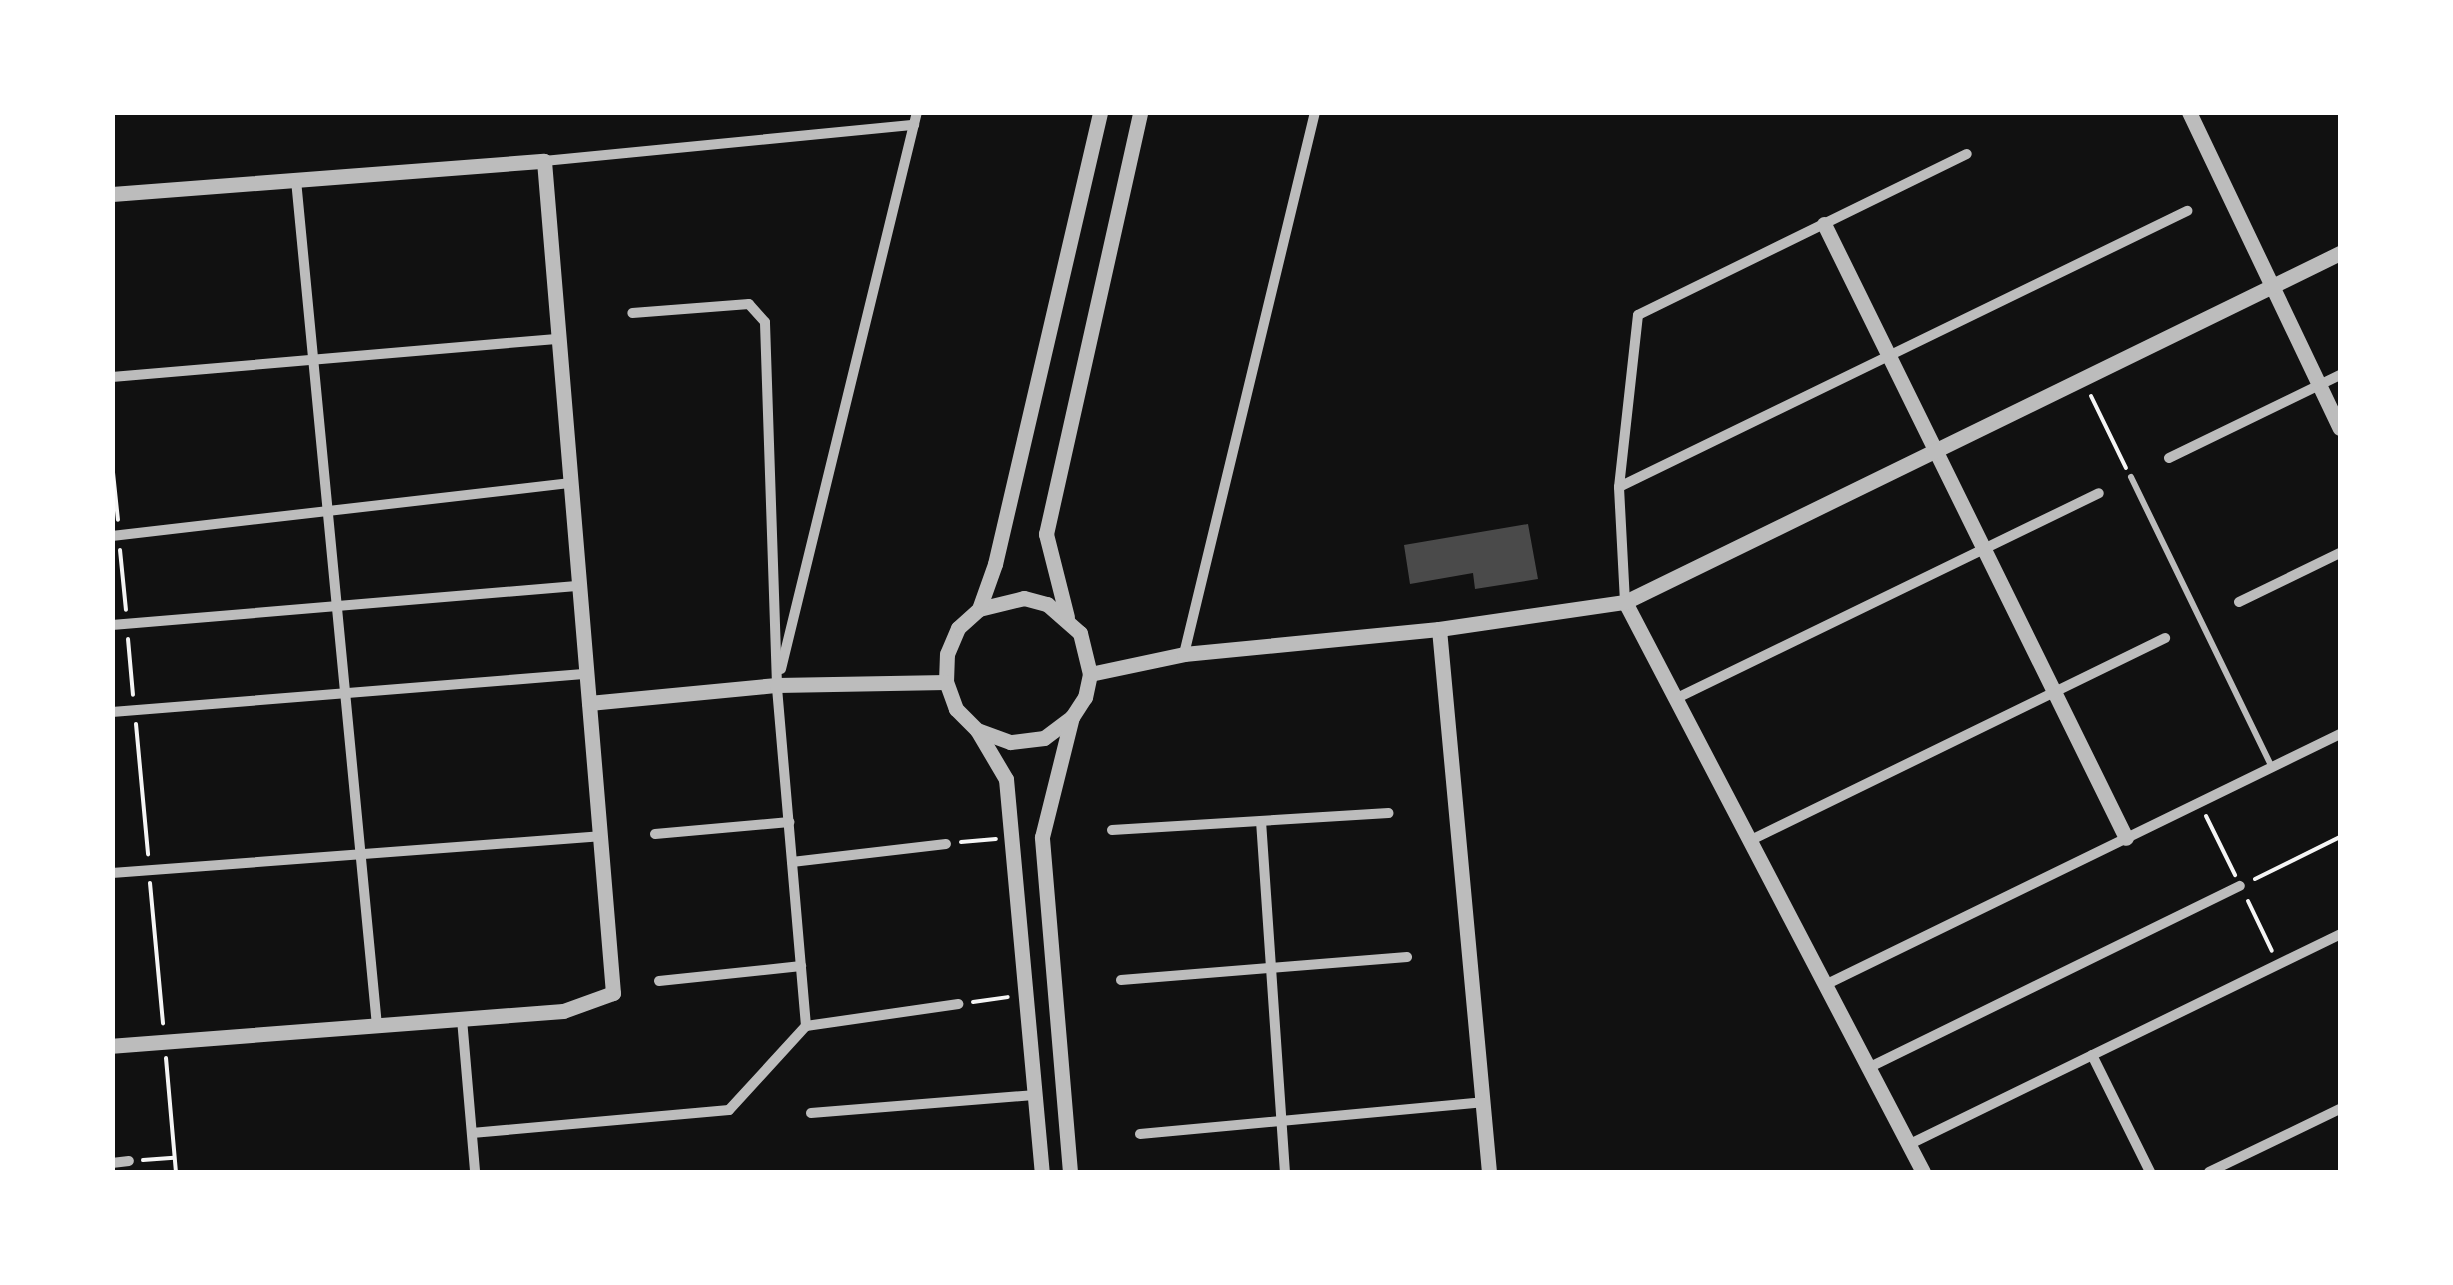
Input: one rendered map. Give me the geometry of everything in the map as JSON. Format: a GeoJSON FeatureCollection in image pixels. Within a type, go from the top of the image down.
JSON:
{"type":"FeatureCollection","features":[{"type":"Feature","properties":{"kind":"street"},"geometry":{"type":"LineString","coordinates":[[1042,1172],[1006,778],[977,730],[956,710],[946,682],[947,654],[958,628],[979,609],[995,564],[1100,112]]}},
{"type":"Feature","properties":{"kind":"street"},"geometry":{"type":"LineString","coordinates":[[1070,1172],[1042,836],[1072,718],[1090,674],[1080,633],[1067,617],[1046,534],[1140,112]]}},
{"type":"Feature","properties":{"kind":"street"},"geometry":{"type":"LineString","coordinates":[[1184,654],[1314,112]]}},
{"type":"Feature","properties":{"kind":"street"},"geometry":{"type":"LineString","coordinates":[[2188,112],[2340,428]]}},
{"type":"Feature","properties":{"kind":"street"},"geometry":{"type":"LineString","coordinates":[[112,194],[544,160],[916,119],[777,685]]}},
{"type":"Feature","properties":{"kind":"street"},"geometry":{"type":"LineString","coordinates":[[1923,1172],[1624,602],[1619,488],[1638,315],[1967,154]]}},
{"type":"Feature","properties":{"kind":"street"},"geometry":{"type":"LineString","coordinates":[[112,1046],[563,1011],[613,993],[544,160]]}},
{"type":"Feature","properties":{"kind":"street"},"geometry":{"type":"LineString","coordinates":[[296,180],[377,1026]]}},
{"type":"Feature","properties":{"kind":"street"},"geometry":{"type":"LineString","coordinates":[[1619,488],[2187,211]]}},
{"type":"Feature","properties":{"kind":"street"},"geometry":{"type":"LineString","coordinates":[[1824,224],[2126,838]]}},
{"type":"Feature","properties":{"kind":"street"},"geometry":{"type":"LineString","coordinates":[[1090,674],[1184,654],[1440,629],[1624,602],[2340,253]]}},
{"type":"Feature","properties":{"kind":"street"},"geometry":{"type":"LineString","coordinates":[[632,312],[750,304],[760,310],[777,685],[806,1026]]}},
{"type":"Feature","properties":{"kind":"street"},"geometry":{"type":"LineString","coordinates":[[112,377],[558,339]]}},
{"type":"Feature","properties":{"kind":"street"},"geometry":{"type":"LineString","coordinates":[[2169,458],[2340,375]]}},
{"type":"Feature","properties":{"kind":"street"},"geometry":{"type":"LineString","coordinates":[[116,535],[328,515],[570,483]]}},
{"type":"Feature","properties":{"kind":"street"},"geometry":{"type":"LineString","coordinates":[[1675,699],[2098,493]]}},
{"type":"Feature","properties":{"kind":"street"},"geometry":{"type":"LineString","coordinates":[[2239,602],[2340,553]]}},
{"type":"Feature","properties":{"kind":"street"},"geometry":{"type":"LineString","coordinates":[[112,625],[579,586]]}},
{"type":"Feature","properties":{"kind":"street"},"geometry":{"type":"LineString","coordinates":[[979,609],[1024,598],[1067,617]]}},
{"type":"Feature","properties":{"kind":"street"},"geometry":{"type":"LineString","coordinates":[[1440,629],[1489,1172]]}},
{"type":"Feature","properties":{"kind":"street"},"geometry":{"type":"LineString","coordinates":[[1750,841],[2165,638]]}},
{"type":"Feature","properties":{"kind":"street"},"geometry":{"type":"LineString","coordinates":[[112,712],[586,674]]}},
{"type":"Feature","properties":{"kind":"street"},"geometry":{"type":"LineString","coordinates":[[589,703],[777,685],[946,682]]}},
{"type":"Feature","properties":{"kind":"street"},"geometry":{"type":"LineString","coordinates":[[977,730],[1010,742],[1044,738],[1072,718]]}},
{"type":"Feature","properties":{"kind":"street"},"geometry":{"type":"LineString","coordinates":[[1825,985],[2340,734]]}},
{"type":"Feature","properties":{"kind":"street"},"geometry":{"type":"LineString","coordinates":[[1112,830],[1388,812]]}},
{"type":"Feature","properties":{"kind":"street"},"geometry":{"type":"LineString","coordinates":[[1262,821],[1285,1172]]}},
{"type":"Feature","properties":{"kind":"street"},"geometry":{"type":"LineString","coordinates":[[655,834],[788,822]]}},
{"type":"Feature","properties":{"kind":"street"},"geometry":{"type":"LineString","coordinates":[[112,873],[361,858],[600,836]]}},
{"type":"Feature","properties":{"kind":"street"},"geometry":{"type":"LineString","coordinates":[[792,862],[946,844]]}},
{"type":"Feature","properties":{"kind":"street"},"geometry":{"type":"LineString","coordinates":[[1868,1068],[2240,886]]}},
{"type":"Feature","properties":{"kind":"street"},"geometry":{"type":"LineString","coordinates":[[1908,1145],[2340,934]]}},
{"type":"Feature","properties":{"kind":"street"},"geometry":{"type":"LineString","coordinates":[[1121,980],[1407,958]]}},
{"type":"Feature","properties":{"kind":"street"},"geometry":{"type":"LineString","coordinates":[[659,981],[801,966]]}},
{"type":"Feature","properties":{"kind":"street"},"geometry":{"type":"LineString","coordinates":[[472,1133],[729,1110],[806,1026],[958,1004]]}},
{"type":"Feature","properties":{"kind":"street"},"geometry":{"type":"LineString","coordinates":[[462,1019],[475,1172]]}},
{"type":"Feature","properties":{"kind":"street"},"geometry":{"type":"LineString","coordinates":[[2092,1055],[2150,1172]]}},
{"type":"Feature","properties":{"kind":"street"},"geometry":{"type":"LineString","coordinates":[[811,1112],[1036,1095]]}},
{"type":"Feature","properties":{"kind":"street"},"geometry":{"type":"LineString","coordinates":[[1140,1134],[1482,1102]]}},
{"type":"Feature","properties":{"kind":"street"},"geometry":{"type":"LineString","coordinates":[[2209,1172],[2340,1108]]}},
{"type":"Feature","properties":{"kind":"street"},"geometry":{"type":"LineString","coordinates":[[112,1163],[129,1162]]}},
{"type":"Feature","properties":{"kind":"lane"},"geometry":{"type":"LineString","coordinates":[[2130,477],[2272,767]]}},
{"type":"Feature","properties":{"kind":"path"},"geometry":{"type":"LineString","coordinates":[[2082,378],[2130,477]]}},
{"type":"Feature","properties":{"kind":"path"},"geometry":{"type":"LineString","coordinates":[[112,464],[176,1172]]}},
{"type":"Feature","properties":{"kind":"path"},"geometry":{"type":"LineString","coordinates":[[2240,886],[2340,837]]}},
{"type":"Feature","properties":{"kind":"path"},"geometry":{"type":"LineString","coordinates":[[946,844],[1014,838]]}},
{"type":"Feature","properties":{"kind":"path"},"geometry":{"type":"LineString","coordinates":[[958,1004],[1028,994]]}},
{"type":"Feature","properties":{"kind":"path"},"geometry":{"type":"LineString","coordinates":[[129,1162],[175,1158]]}},
{"type":"Feature","properties":{"kind":"building"},"geometry":{"type":"Polygon","coordinates":[[[1528,524],[1538,579],[1475,589],[1473,573],[1410,584],[1404,545],[1528,524]]]}}]}
